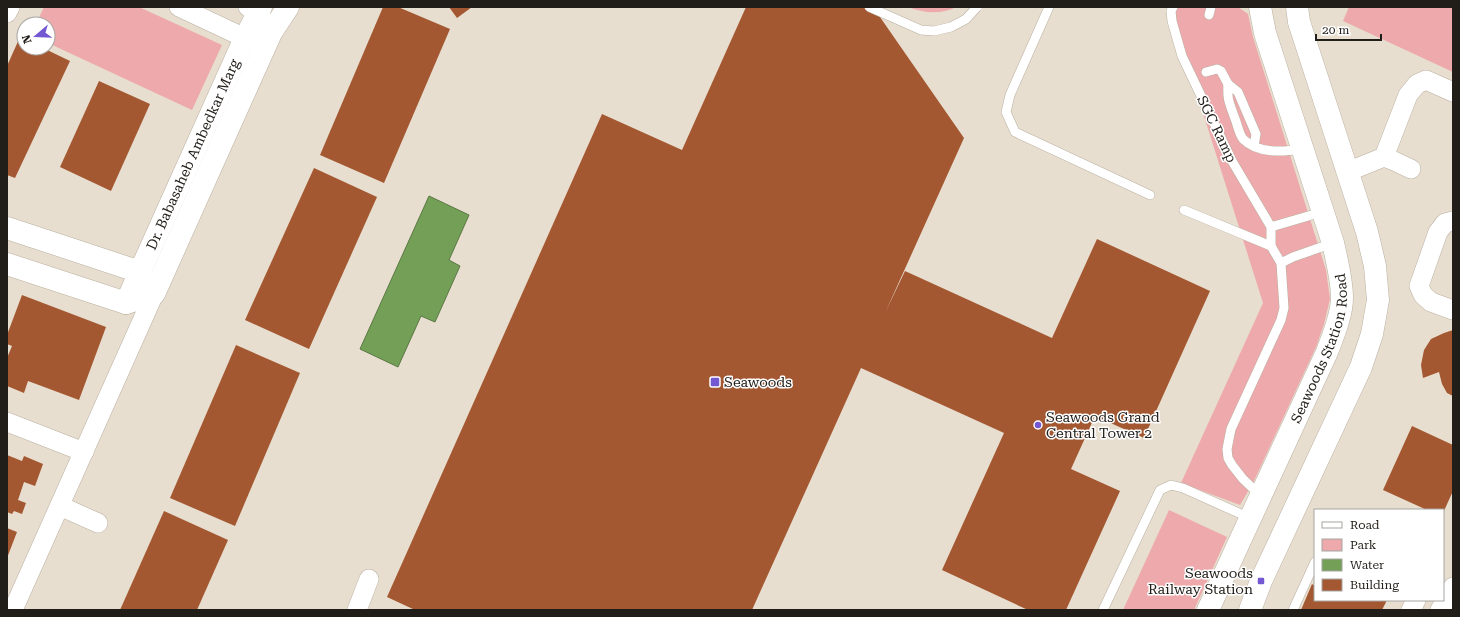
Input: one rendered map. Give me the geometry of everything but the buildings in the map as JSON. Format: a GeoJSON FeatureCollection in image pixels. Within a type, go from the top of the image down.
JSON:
{"type":"FeatureCollection","features":[{"type":"Feature","properties":{"kind":"main road","name":"Dr. Babasaheb Ambedkar Marg"},"geometry":{"type":"LineString","coordinates":[[154,294],[271,33],[288,7]]}},
{"type":"Feature","properties":{"kind":"main road","name":"Seawoods Station Road"},"geometry":{"type":"LineString","coordinates":[[1208,610],[1245,515],[1261,496],[1327,352],[1336,327],[1342,299],[1339,269],[1332,243],[1265,33],[1260,7]]}},
{"type":"Feature","properties":{"kind":"main road"},"geometry":{"type":"LineString","coordinates":[[1250,610],[1261,581],[1361,367],[1372,334],[1378,300],[1375,266],[1367,232],[1299,22],[1297,7]]}},
{"type":"Feature","properties":{"kind":"main road","name":"Dr. Babasaheb Ambedkar Marg"},"geometry":{"type":"LineString","coordinates":[[126,304],[245,38],[256,9]]}},
{"type":"Feature","properties":{"kind":"main road"},"geometry":{"type":"LineString","coordinates":[[7,228],[140,272],[154,294],[126,304],[7,264]]}},
{"type":"Feature","properties":{"kind":"street"},"geometry":{"type":"LineString","coordinates":[[7,13],[10,7]]}},
{"type":"Feature","properties":{"kind":"street"},"geometry":{"type":"LineString","coordinates":[[179,7],[245,38],[271,33],[256,9]]}},
{"type":"Feature","properties":{"kind":"street"},"geometry":{"type":"LineString","coordinates":[[1384,158],[1408,95],[1417,84],[1426,80],[1453,92]]}},
{"type":"Feature","properties":{"kind":"street"},"geometry":{"type":"LineString","coordinates":[[1347,172],[1384,158],[1394,160],[1411,169]]}},
{"type":"Feature","properties":{"kind":"street"},"geometry":{"type":"LineString","coordinates":[[1453,221],[1445,223],[1438,232],[1419,286],[1423,295],[1431,302],[1453,310]]}},
{"type":"Feature","properties":{"kind":"street"},"geometry":{"type":"LineString","coordinates":[[14,610],[154,294]]}},
{"type":"Feature","properties":{"kind":"street"},"geometry":{"type":"LineString","coordinates":[[126,304],[139,328]]}},
{"type":"Feature","properties":{"kind":"street"},"geometry":{"type":"LineString","coordinates":[[7,422],[84,452]]}},
{"type":"Feature","properties":{"kind":"street"},"geometry":{"type":"LineString","coordinates":[[60,506],[98,523]]}},
{"type":"Feature","properties":{"kind":"street"},"geometry":{"type":"LineString","coordinates":[[357,610],[369,579]]}},
{"type":"Feature","properties":{"kind":"street"},"geometry":{"type":"LineString","coordinates":[[1440,610],[1453,587]]}},
{"type":"Feature","properties":{"kind":"street"},"geometry":{"type":"LineString","coordinates":[[1411,610],[1416,601]]}},
{"type":"Feature","properties":{"kind":"lane"},"geometry":{"type":"LineString","coordinates":[[869,7],[922,30],[934,31],[951,27],[966,20],[977,7]]}},
{"type":"Feature","properties":{"kind":"lane"},"geometry":{"type":"LineString","coordinates":[[1049,7],[1010,95],[1006,112],[1015,132],[1150,195]]}},
{"type":"Feature","properties":{"kind":"lane","name":"SGC Ramp"},"geometry":{"type":"LineString","coordinates":[[1173,7],[1171,11],[1172,21],[1182,56],[1232,161],[1271,227]]}},
{"type":"Feature","properties":{"kind":"lane"},"geometry":{"type":"LineString","coordinates":[[1206,72],[1217,69],[1221,70],[1228,84],[1238,92],[1256,134],[1254,146]]}},
{"type":"Feature","properties":{"kind":"lane"},"geometry":{"type":"LineString","coordinates":[[1228,84],[1227,97],[1243,138],[1254,146],[1272,151],[1290,151],[1302,148]]}},
{"type":"Feature","properties":{"kind":"lane"},"geometry":{"type":"LineString","coordinates":[[1184,210],[1271,246]]}},
{"type":"Feature","properties":{"kind":"lane"},"geometry":{"type":"LineString","coordinates":[[1261,496],[1243,479],[1232,465],[1228,458],[1227,449],[1231,429],[1281,320],[1284,308],[1282,263],[1271,246],[1271,227],[1322,212]]}},
{"type":"Feature","properties":{"kind":"lane"},"geometry":{"type":"LineString","coordinates":[[1282,263],[1293,257],[1332,243]]}},
{"type":"Feature","properties":{"kind":"lane"},"geometry":{"type":"LineString","coordinates":[[1103,610],[1160,490],[1171,485],[1183,488],[1245,515]]}},
{"type":"Feature","properties":{"kind":"lane"},"geometry":{"type":"LineString","coordinates":[[1293,610],[1314,564]]}},
{"type":"Feature","properties":{"kind":"green space"},"geometry":{"type":"Polygon","coordinates":[[[44,7],[139,7],[222,45],[192,110],[56,47],[56,16],[40,16],[44,7]]]}},
{"type":"Feature","properties":{"kind":"green space"},"geometry":{"type":"Polygon","coordinates":[[[908,7],[956,7],[950,10],[932,12],[920,11],[908,7]]]}},
{"type":"Feature","properties":{"kind":"green space"},"geometry":{"type":"Polygon","coordinates":[[[1178,7],[1238,7],[1248,14],[1253,37],[1326,270],[1330,299],[1324,324],[1316,347],[1253,483],[1240,505],[1181,483],[1263,303],[1173,18],[1178,7]]]}},
{"type":"Feature","properties":{"kind":"green space"},"geometry":{"type":"Polygon","coordinates":[[[1349,7],[1453,7],[1453,72],[1343,21],[1349,7]]]}},
{"type":"Feature","properties":{"kind":"green space"},"geometry":{"type":"Polygon","coordinates":[[[1169,510],[1227,537],[1194,610],[1123,610],[1169,510]]]}},
{"type":"Feature","properties":{"kind":"water"},"geometry":{"type":"Polygon","coordinates":[[[429,196],[469,215],[449,260],[460,266],[435,322],[421,316],[398,367],[360,349],[429,196]]]}},
{"type":"Feature","properties":{"kind":"place","name":"Seawoods"},"geometry":{"type":"Point","coordinates":[715,382]}},
{"type":"Feature","properties":{"kind":"place","name":"Seawoods Grand Central Tower 2"},"geometry":{"type":"Point","coordinates":[1038,425]}},
{"type":"Feature","properties":{"kind":"place","name":"Seawoods Railway Station"},"geometry":{"type":"Point","coordinates":[1261,581]}}]}
